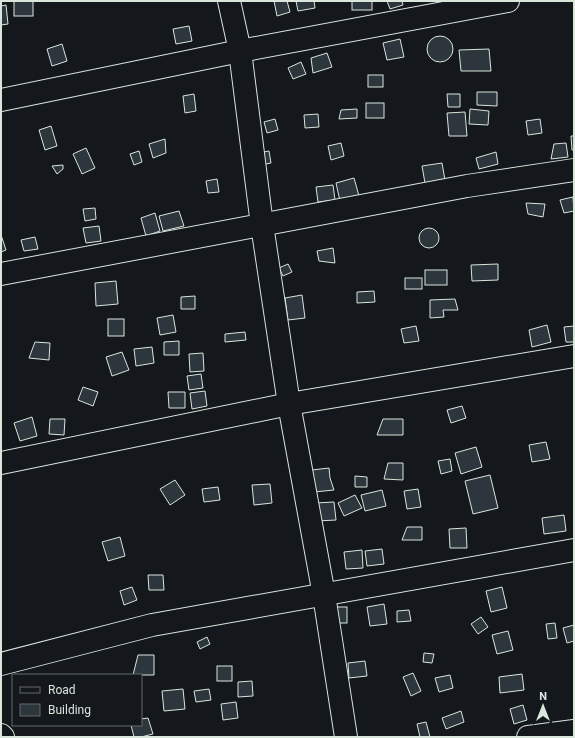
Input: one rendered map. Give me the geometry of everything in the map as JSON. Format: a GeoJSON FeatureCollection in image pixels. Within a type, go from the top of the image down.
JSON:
{"type":"FeatureCollection","features":[{"type":"Feature","properties":{"kind":"street"},"geometry":{"type":"LineString","coordinates":[[229,1],[240,51],[262,225],[289,404],[324,595],[346,737]]}},
{"type":"Feature","properties":{"kind":"street"},"geometry":{"type":"LineString","coordinates":[[1,100],[240,51],[508,1]]}},
{"type":"Feature","properties":{"kind":"street"},"geometry":{"type":"LineString","coordinates":[[1,274],[467,186],[574,170]]}},
{"type":"Feature","properties":{"kind":"street"},"geometry":{"type":"LineString","coordinates":[[1,463],[289,404],[574,356]]}},
{"type":"Feature","properties":{"kind":"street"},"geometry":{"type":"LineString","coordinates":[[1,664],[152,625],[574,550]]}},
{"type":"Feature","properties":{"kind":"street"},"geometry":{"type":"LineString","coordinates":[[528,737],[574,731]]}},
{"type":"Feature","properties":{"kind":"building"},"geometry":{"type":"Polygon","coordinates":[[[14,1],[33,1],[33,16],[14,16],[14,1]]]}},
{"type":"Feature","properties":{"kind":"building"},"geometry":{"type":"Polygon","coordinates":[[[274,1],[287,1],[290,12],[277,16],[274,1]]]}},
{"type":"Feature","properties":{"kind":"building"},"geometry":{"type":"Polygon","coordinates":[[[296,1],[314,1],[315,8],[298,11],[296,1]]]}},
{"type":"Feature","properties":{"kind":"building"},"geometry":{"type":"Polygon","coordinates":[[[352,1],[372,1],[372,10],[352,10],[352,1]]]}},
{"type":"Feature","properties":{"kind":"building"},"geometry":{"type":"Polygon","coordinates":[[[387,1],[402,1],[403,5],[390,9],[387,1]]]}},
{"type":"Feature","properties":{"kind":"building"},"geometry":{"type":"Polygon","coordinates":[[[6,5],[8,24],[1,25],[1,6],[6,5]]]}},
{"type":"Feature","properties":{"kind":"building"},"geometry":{"type":"Polygon","coordinates":[[[189,26],[192,41],[176,44],[173,29],[189,26]]]}},
{"type":"Feature","properties":{"kind":"building"},"geometry":{"type":"Polygon","coordinates":[[[440,36],[449,40],[453,49],[449,58],[440,62],[431,58],[427,49],[431,40],[440,36]]]}},
{"type":"Feature","properties":{"kind":"building"},"geometry":{"type":"Polygon","coordinates":[[[400,39],[404,57],[387,60],[383,43],[400,39]]]}},
{"type":"Feature","properties":{"kind":"building"},"geometry":{"type":"Polygon","coordinates":[[[62,44],[67,61],[52,66],[47,49],[62,44]]]}},
{"type":"Feature","properties":{"kind":"building"},"geometry":{"type":"Polygon","coordinates":[[[489,49],[491,71],[461,71],[459,50],[489,49]]]}},
{"type":"Feature","properties":{"kind":"building"},"geometry":{"type":"Polygon","coordinates":[[[327,53],[332,67],[313,73],[311,58],[327,53]]]}},
{"type":"Feature","properties":{"kind":"building"},"geometry":{"type":"Polygon","coordinates":[[[301,62],[306,74],[293,79],[288,68],[301,62]]]}},
{"type":"Feature","properties":{"kind":"building"},"geometry":{"type":"Polygon","coordinates":[[[368,75],[383,75],[383,87],[368,87],[368,75]]]}},
{"type":"Feature","properties":{"kind":"building"},"geometry":{"type":"Polygon","coordinates":[[[477,92],[497,92],[497,106],[477,105],[477,92]]]}},
{"type":"Feature","properties":{"kind":"building"},"geometry":{"type":"Polygon","coordinates":[[[194,94],[196,111],[185,113],[183,96],[194,94]]]}},
{"type":"Feature","properties":{"kind":"building"},"geometry":{"type":"Polygon","coordinates":[[[447,94],[460,94],[460,107],[448,107],[447,94]]]}},
{"type":"Feature","properties":{"kind":"building"},"geometry":{"type":"Polygon","coordinates":[[[366,103],[384,103],[384,118],[366,118],[366,103]]]}},
{"type":"Feature","properties":{"kind":"building"},"geometry":{"type":"Polygon","coordinates":[[[357,109],[357,118],[339,119],[341,110],[357,109]]]}},
{"type":"Feature","properties":{"kind":"building"},"geometry":{"type":"Polygon","coordinates":[[[470,109],[489,111],[488,125],[469,124],[470,109]]]}},
{"type":"Feature","properties":{"kind":"building"},"geometry":{"type":"Polygon","coordinates":[[[465,112],[467,136],[449,136],[447,113],[465,112]]]}},
{"type":"Feature","properties":{"kind":"building"},"geometry":{"type":"Polygon","coordinates":[[[318,114],[319,127],[305,128],[304,115],[318,114]]]}},
{"type":"Feature","properties":{"kind":"building"},"geometry":{"type":"Polygon","coordinates":[[[275,119],[278,130],[267,133],[264,122],[275,119]]]}},
{"type":"Feature","properties":{"kind":"building"},"geometry":{"type":"Polygon","coordinates":[[[540,119],[542,133],[528,135],[526,121],[540,119]]]}},
{"type":"Feature","properties":{"kind":"building"},"geometry":{"type":"Polygon","coordinates":[[[51,126],[57,146],[45,150],[39,130],[51,126]]]}},
{"type":"Feature","properties":{"kind":"building"},"geometry":{"type":"Polygon","coordinates":[[[571,136],[574,136],[574,150],[572,150],[571,136]]]}},
{"type":"Feature","properties":{"kind":"building"},"geometry":{"type":"Polygon","coordinates":[[[165,139],[166,153],[153,158],[149,144],[165,139]]]}},
{"type":"Feature","properties":{"kind":"building"},"geometry":{"type":"Polygon","coordinates":[[[341,143],[344,156],[331,160],[328,146],[341,143]]]}},
{"type":"Feature","properties":{"kind":"building"},"geometry":{"type":"Polygon","coordinates":[[[566,143],[568,157],[551,159],[554,144],[566,143]]]}},
{"type":"Feature","properties":{"kind":"building"},"geometry":{"type":"Polygon","coordinates":[[[86,148],[95,168],[82,174],[73,154],[86,148]]]}},
{"type":"Feature","properties":{"kind":"building"},"geometry":{"type":"Polygon","coordinates":[[[139,151],[142,162],[134,165],[130,154],[139,151]]]}},
{"type":"Feature","properties":{"kind":"building"},"geometry":{"type":"Polygon","coordinates":[[[269,151],[271,163],[261,165],[259,153],[269,151]]]}},
{"type":"Feature","properties":{"kind":"building"},"geometry":{"type":"Polygon","coordinates":[[[496,152],[498,164],[479,169],[476,158],[496,152]]]}},
{"type":"Feature","properties":{"kind":"building"},"geometry":{"type":"Polygon","coordinates":[[[442,163],[445,180],[425,183],[422,166],[442,163]]]}},
{"type":"Feature","properties":{"kind":"building"},"geometry":{"type":"Polygon","coordinates":[[[63,165],[63,169],[57,174],[52,166],[63,165]]]}},
{"type":"Feature","properties":{"kind":"building"},"geometry":{"type":"Polygon","coordinates":[[[354,178],[359,196],[340,201],[336,183],[354,178]]]}},
{"type":"Feature","properties":{"kind":"building"},"geometry":{"type":"Polygon","coordinates":[[[217,179],[219,192],[208,193],[206,181],[217,179]]]}},
{"type":"Feature","properties":{"kind":"building"},"geometry":{"type":"Polygon","coordinates":[[[333,185],[335,200],[318,202],[316,187],[333,185]]]}},
{"type":"Feature","properties":{"kind":"building"},"geometry":{"type":"Polygon","coordinates":[[[573,197],[574,211],[564,213],[560,200],[573,197]]]}},
{"type":"Feature","properties":{"kind":"building"},"geometry":{"type":"Polygon","coordinates":[[[526,203],[545,204],[543,217],[528,214],[526,203]]]}},
{"type":"Feature","properties":{"kind":"building"},"geometry":{"type":"Polygon","coordinates":[[[95,208],[96,219],[85,221],[83,209],[95,208]]]}},
{"type":"Feature","properties":{"kind":"building"},"geometry":{"type":"Polygon","coordinates":[[[179,211],[184,226],[163,231],[159,216],[179,211]]]}},
{"type":"Feature","properties":{"kind":"building"},"geometry":{"type":"Polygon","coordinates":[[[155,213],[160,231],[146,236],[141,218],[155,213]]]}},
{"type":"Feature","properties":{"kind":"building"},"geometry":{"type":"Polygon","coordinates":[[[99,226],[101,241],[86,243],[83,228],[99,226]]]}},
{"type":"Feature","properties":{"kind":"building"},"geometry":{"type":"Polygon","coordinates":[[[425,228],[433,228],[439,234],[439,242],[433,248],[425,248],[419,242],[419,234],[425,228]]]}},
{"type":"Feature","properties":{"kind":"building"},"geometry":{"type":"Polygon","coordinates":[[[1,235],[6,250],[1,252],[1,235]]]}},
{"type":"Feature","properties":{"kind":"building"},"geometry":{"type":"Polygon","coordinates":[[[35,237],[38,249],[24,251],[21,240],[35,237]]]}},
{"type":"Feature","properties":{"kind":"building"},"geometry":{"type":"Polygon","coordinates":[[[333,248],[335,263],[319,261],[317,251],[333,248]]]}},
{"type":"Feature","properties":{"kind":"building"},"geometry":{"type":"Polygon","coordinates":[[[288,264],[292,272],[283,276],[279,268],[288,264]]]}},
{"type":"Feature","properties":{"kind":"building"},"geometry":{"type":"Polygon","coordinates":[[[498,264],[498,280],[472,281],[471,265],[498,264]]]}},
{"type":"Feature","properties":{"kind":"building"},"geometry":{"type":"Polygon","coordinates":[[[425,270],[447,270],[447,285],[425,285],[425,270]]]}},
{"type":"Feature","properties":{"kind":"building"},"geometry":{"type":"Polygon","coordinates":[[[405,278],[422,278],[422,289],[405,289],[405,278]]]}},
{"type":"Feature","properties":{"kind":"building"},"geometry":{"type":"Polygon","coordinates":[[[116,281],[118,304],[96,306],[95,283],[116,281]]]}},
{"type":"Feature","properties":{"kind":"building"},"geometry":{"type":"Polygon","coordinates":[[[374,291],[375,302],[357,303],[357,292],[374,291]]]}},
{"type":"Feature","properties":{"kind":"building"},"geometry":{"type":"Polygon","coordinates":[[[302,295],[305,318],[288,320],[285,298],[302,295]]]}},
{"type":"Feature","properties":{"kind":"building"},"geometry":{"type":"Polygon","coordinates":[[[195,296],[195,309],[181,309],[181,297],[195,296]]]}},
{"type":"Feature","properties":{"kind":"building"},"geometry":{"type":"Polygon","coordinates":[[[455,299],[458,310],[443,310],[444,317],[430,318],[430,300],[455,299]]]}},
{"type":"Feature","properties":{"kind":"building"},"geometry":{"type":"Polygon","coordinates":[[[173,315],[176,332],[160,335],[157,318],[173,315]]]}},
{"type":"Feature","properties":{"kind":"building"},"geometry":{"type":"Polygon","coordinates":[[[108,319],[124,319],[124,336],[108,336],[108,319]]]}},
{"type":"Feature","properties":{"kind":"building"},"geometry":{"type":"Polygon","coordinates":[[[547,325],[551,342],[532,347],[529,330],[547,325]]]}},
{"type":"Feature","properties":{"kind":"building"},"geometry":{"type":"Polygon","coordinates":[[[416,326],[419,341],[404,343],[401,329],[416,326]]]}},
{"type":"Feature","properties":{"kind":"building"},"geometry":{"type":"Polygon","coordinates":[[[574,326],[574,342],[566,342],[564,327],[574,326]]]}},
{"type":"Feature","properties":{"kind":"building"},"geometry":{"type":"Polygon","coordinates":[[[245,332],[246,340],[225,342],[225,334],[245,332]]]}},
{"type":"Feature","properties":{"kind":"building"},"geometry":{"type":"Polygon","coordinates":[[[179,341],[179,355],[164,355],[164,342],[179,341]]]}},
{"type":"Feature","properties":{"kind":"building"},"geometry":{"type":"Polygon","coordinates":[[[35,342],[50,343],[49,360],[29,358],[35,342]]]}},
{"type":"Feature","properties":{"kind":"building"},"geometry":{"type":"Polygon","coordinates":[[[152,347],[154,363],[136,366],[134,349],[152,347]]]}},
{"type":"Feature","properties":{"kind":"building"},"geometry":{"type":"Polygon","coordinates":[[[122,352],[129,370],[112,376],[106,357],[122,352]]]}},
{"type":"Feature","properties":{"kind":"building"},"geometry":{"type":"Polygon","coordinates":[[[203,353],[204,371],[190,372],[189,354],[203,353]]]}},
{"type":"Feature","properties":{"kind":"building"},"geometry":{"type":"Polygon","coordinates":[[[201,374],[203,388],[189,390],[187,376],[201,374]]]}},
{"type":"Feature","properties":{"kind":"building"},"geometry":{"type":"Polygon","coordinates":[[[83,387],[98,392],[93,406],[78,400],[83,387]]]}},
{"type":"Feature","properties":{"kind":"building"},"geometry":{"type":"Polygon","coordinates":[[[205,391],[207,406],[192,409],[190,393],[205,391]]]}},
{"type":"Feature","properties":{"kind":"building"},"geometry":{"type":"Polygon","coordinates":[[[168,392],[185,392],[185,408],[169,408],[168,392]]]}},
{"type":"Feature","properties":{"kind":"building"},"geometry":{"type":"Polygon","coordinates":[[[462,406],[466,418],[451,423],[447,410],[462,406]]]}},
{"type":"Feature","properties":{"kind":"building"},"geometry":{"type":"Polygon","coordinates":[[[32,417],[37,436],[20,441],[14,423],[32,417]]]}},
{"type":"Feature","properties":{"kind":"building"},"geometry":{"type":"Polygon","coordinates":[[[50,419],[65,419],[64,435],[49,434],[50,419]]]}},
{"type":"Feature","properties":{"kind":"building"},"geometry":{"type":"Polygon","coordinates":[[[383,419],[403,419],[403,435],[377,435],[383,419]]]}},
{"type":"Feature","properties":{"kind":"building"},"geometry":{"type":"Polygon","coordinates":[[[546,442],[550,459],[532,462],[529,445],[546,442]]]}},
{"type":"Feature","properties":{"kind":"building"},"geometry":{"type":"Polygon","coordinates":[[[476,447],[482,467],[461,474],[455,453],[476,447]]]}},
{"type":"Feature","properties":{"kind":"building"},"geometry":{"type":"Polygon","coordinates":[[[450,459],[452,471],[441,474],[438,461],[450,459]]]}},
{"type":"Feature","properties":{"kind":"building"},"geometry":{"type":"Polygon","coordinates":[[[388,463],[403,463],[403,480],[384,479],[388,463]]]}},
{"type":"Feature","properties":{"kind":"building"},"geometry":{"type":"Polygon","coordinates":[[[329,468],[330,478],[334,490],[314,492],[312,470],[329,468]]]}},
{"type":"Feature","properties":{"kind":"building"},"geometry":{"type":"Polygon","coordinates":[[[490,475],[498,508],[473,514],[465,481],[490,475]]]}},
{"type":"Feature","properties":{"kind":"building"},"geometry":{"type":"Polygon","coordinates":[[[355,476],[367,477],[367,487],[355,487],[355,476]]]}},
{"type":"Feature","properties":{"kind":"building"},"geometry":{"type":"Polygon","coordinates":[[[175,480],[185,495],[170,505],[160,489],[175,480]]]}},
{"type":"Feature","properties":{"kind":"building"},"geometry":{"type":"Polygon","coordinates":[[[270,484],[272,503],[254,505],[252,485],[270,484]]]}},
{"type":"Feature","properties":{"kind":"building"},"geometry":{"type":"Polygon","coordinates":[[[218,487],[220,500],[204,502],[202,489],[218,487]]]}},
{"type":"Feature","properties":{"kind":"building"},"geometry":{"type":"Polygon","coordinates":[[[418,489],[421,507],[407,509],[404,491],[418,489]]]}},
{"type":"Feature","properties":{"kind":"building"},"geometry":{"type":"Polygon","coordinates":[[[382,490],[386,506],[365,511],[361,495],[382,490]]]}},
{"type":"Feature","properties":{"kind":"building"},"geometry":{"type":"Polygon","coordinates":[[[355,495],[362,508],[344,516],[338,503],[355,495]]]}},
{"type":"Feature","properties":{"kind":"building"},"geometry":{"type":"Polygon","coordinates":[[[334,502],[336,520],[317,521],[315,503],[334,502]]]}},
{"type":"Feature","properties":{"kind":"building"},"geometry":{"type":"Polygon","coordinates":[[[564,515],[566,531],[544,534],[542,518],[564,515]]]}},
{"type":"Feature","properties":{"kind":"building"},"geometry":{"type":"Polygon","coordinates":[[[407,527],[422,527],[422,540],[402,540],[407,527]]]}},
{"type":"Feature","properties":{"kind":"building"},"geometry":{"type":"Polygon","coordinates":[[[466,528],[467,548],[450,548],[449,529],[466,528]]]}},
{"type":"Feature","properties":{"kind":"building"},"geometry":{"type":"Polygon","coordinates":[[[120,537],[125,556],[108,561],[102,542],[120,537]]]}},
{"type":"Feature","properties":{"kind":"building"},"geometry":{"type":"Polygon","coordinates":[[[382,549],[384,564],[367,566],[365,551],[382,549]]]}},
{"type":"Feature","properties":{"kind":"building"},"geometry":{"type":"Polygon","coordinates":[[[362,550],[363,568],[346,569],[344,552],[362,550]]]}},
{"type":"Feature","properties":{"kind":"building"},"geometry":{"type":"Polygon","coordinates":[[[148,575],[163,575],[164,590],[149,590],[148,575]]]}},
{"type":"Feature","properties":{"kind":"building"},"geometry":{"type":"Polygon","coordinates":[[[132,587],[137,600],[124,605],[120,591],[132,587]]]}},
{"type":"Feature","properties":{"kind":"building"},"geometry":{"type":"Polygon","coordinates":[[[502,587],[507,608],[491,612],[486,591],[502,587]]]}},
{"type":"Feature","properties":{"kind":"building"},"geometry":{"type":"Polygon","coordinates":[[[384,604],[387,624],[370,626],[367,607],[384,604]]]}},
{"type":"Feature","properties":{"kind":"building"},"geometry":{"type":"Polygon","coordinates":[[[334,607],[347,607],[347,623],[334,623],[334,607]]]}},
{"type":"Feature","properties":{"kind":"building"},"geometry":{"type":"Polygon","coordinates":[[[409,610],[411,621],[397,622],[397,611],[409,610]]]}},
{"type":"Feature","properties":{"kind":"building"},"geometry":{"type":"Polygon","coordinates":[[[481,617],[488,627],[478,634],[471,624],[481,617]]]}},
{"type":"Feature","properties":{"kind":"building"},"geometry":{"type":"Polygon","coordinates":[[[555,623],[557,638],[548,639],[546,624],[555,623]]]}},
{"type":"Feature","properties":{"kind":"building"},"geometry":{"type":"Polygon","coordinates":[[[574,625],[574,641],[567,643],[563,628],[574,625]]]}},
{"type":"Feature","properties":{"kind":"building"},"geometry":{"type":"Polygon","coordinates":[[[508,631],[513,650],[497,654],[492,635],[508,631]]]}},
{"type":"Feature","properties":{"kind":"building"},"geometry":{"type":"Polygon","coordinates":[[[207,637],[210,644],[200,649],[197,642],[207,637]]]}},
{"type":"Feature","properties":{"kind":"building"},"geometry":{"type":"Polygon","coordinates":[[[424,653],[434,654],[432,663],[423,662],[424,653]]]}},
{"type":"Feature","properties":{"kind":"building"},"geometry":{"type":"Polygon","coordinates":[[[138,655],[154,655],[154,675],[133,674],[138,655]]]}},
{"type":"Feature","properties":{"kind":"building"},"geometry":{"type":"Polygon","coordinates":[[[365,661],[367,676],[349,678],[348,663],[365,661]]]}},
{"type":"Feature","properties":{"kind":"building"},"geometry":{"type":"Polygon","coordinates":[[[217,666],[232,666],[232,681],[217,681],[217,666]]]}},
{"type":"Feature","properties":{"kind":"building"},"geometry":{"type":"Polygon","coordinates":[[[413,673],[421,691],[411,696],[403,677],[413,673]]]}},
{"type":"Feature","properties":{"kind":"building"},"geometry":{"type":"Polygon","coordinates":[[[522,674],[524,690],[500,693],[499,677],[522,674]]]}},
{"type":"Feature","properties":{"kind":"building"},"geometry":{"type":"Polygon","coordinates":[[[450,675],[453,688],[439,692],[435,678],[450,675]]]}},
{"type":"Feature","properties":{"kind":"building"},"geometry":{"type":"Polygon","coordinates":[[[252,681],[253,696],[238,697],[238,682],[252,681]]]}},
{"type":"Feature","properties":{"kind":"building"},"geometry":{"type":"Polygon","coordinates":[[[183,689],[185,709],[164,711],[162,691],[183,689]]]}},
{"type":"Feature","properties":{"kind":"building"},"geometry":{"type":"Polygon","coordinates":[[[209,689],[211,700],[196,702],[194,691],[209,689]]]}},
{"type":"Feature","properties":{"kind":"building"},"geometry":{"type":"Polygon","coordinates":[[[236,702],[238,718],[223,720],[221,704],[236,702]]]}},
{"type":"Feature","properties":{"kind":"building"},"geometry":{"type":"Polygon","coordinates":[[[523,705],[527,720],[514,724],[510,709],[523,705]]]}},
{"type":"Feature","properties":{"kind":"building"},"geometry":{"type":"Polygon","coordinates":[[[461,711],[464,722],[446,729],[442,718],[461,711]]]}},
{"type":"Feature","properties":{"kind":"building"},"geometry":{"type":"Polygon","coordinates":[[[148,718],[153,734],[134,737],[131,726],[142,726],[142,719],[148,718]]]}},
{"type":"Feature","properties":{"kind":"building"},"geometry":{"type":"Polygon","coordinates":[[[426,722],[430,737],[420,737],[417,724],[426,722]]]}}]}
